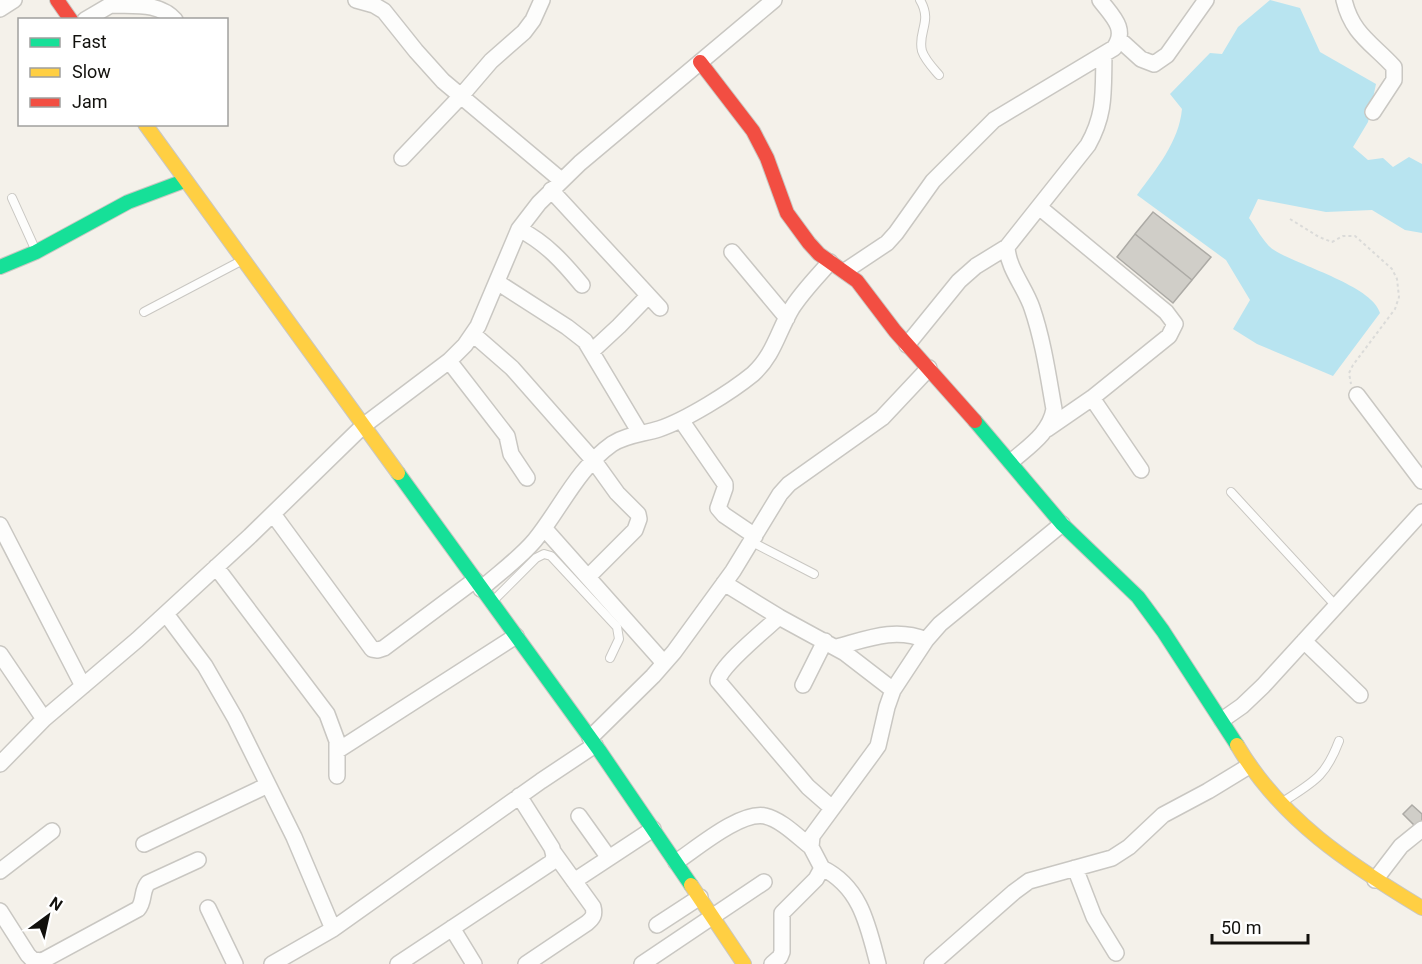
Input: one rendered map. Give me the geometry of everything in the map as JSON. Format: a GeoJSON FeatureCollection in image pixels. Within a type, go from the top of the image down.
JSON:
{"type":"FeatureCollection","features":[{"type":"Feature","properties":{"kind":"street"},"geometry":{"type":"LineString","coordinates":[[0,9],[15,0]]}},
{"type":"Feature","properties":{"kind":"street"},"geometry":{"type":"LineString","coordinates":[[57,0],[70,18]]}},
{"type":"Feature","properties":{"kind":"street"},"geometry":{"type":"LineString","coordinates":[[402,158],[491,61],[524,33],[542,0]]}},
{"type":"Feature","properties":{"kind":"street"},"geometry":{"type":"LineString","coordinates":[[0,764],[44,719],[166,614],[363,426],[449,361],[473,334],[519,229],[539,203],[556,185],[774,0]]}},
{"type":"Feature","properties":{"kind":"street"},"geometry":{"type":"LineString","coordinates":[[845,271],[887,243],[933,181],[994,120],[1114,48],[1120,40],[1120,31],[1100,0]]}},
{"type":"Feature","properties":{"kind":"street"},"geometry":{"type":"LineString","coordinates":[[1120,40],[1141,58],[1154,64],[1167,55],[1206,0]]}},
{"type":"Feature","properties":{"kind":"street"},"geometry":{"type":"LineString","coordinates":[[1344,0],[1346,10],[1358,32],[1394,67],[1396,73],[1394,80],[1373,112]]}},
{"type":"Feature","properties":{"kind":"street"},"geometry":{"type":"LineString","coordinates":[[361,1],[384,11],[428,66],[556,185],[660,308]]}},
{"type":"Feature","properties":{"kind":"street"},"geometry":{"type":"LineString","coordinates":[[88,18],[115,2],[163,9],[173,18]]}},
{"type":"Feature","properties":{"kind":"street"},"geometry":{"type":"LineString","coordinates":[[908,345],[959,281],[976,266],[1007,247],[1088,146],[1100,119],[1104,56]]}},
{"type":"Feature","properties":{"kind":"street"},"geometry":{"type":"LineString","coordinates":[[700,62],[761,144],[787,213],[809,243],[830,262],[857,281],[908,345],[1062,524],[1123,581],[1144,605],[1222,720],[1249,766],[1280,804],[1321,842],[1375,880],[1422,908]]}},
{"type":"Feature","properties":{"kind":"street"},"geometry":{"type":"LineString","coordinates":[[146,126],[592,741],[744,964]]}},
{"type":"Feature","properties":{"kind":"street"},"geometry":{"type":"LineString","coordinates":[[0,267],[36,252],[128,202],[184,180]]}},
{"type":"Feature","properties":{"kind":"street"},"geometry":{"type":"LineString","coordinates":[[1011,462],[1046,430],[1092,398],[1169,336],[1175,324],[1166,312],[1038,207]]}},
{"type":"Feature","properties":{"kind":"street"},"geometry":{"type":"LineString","coordinates":[[519,229],[548,247],[582,285]]}},
{"type":"Feature","properties":{"kind":"street"},"geometry":{"type":"LineString","coordinates":[[1007,247],[1010,263],[1026,291],[1042,343],[1054,409],[1052,420],[1046,430]]}},
{"type":"Feature","properties":{"kind":"street"},"geometry":{"type":"LineString","coordinates":[[732,252],[787,318]]}},
{"type":"Feature","properties":{"kind":"street"},"geometry":{"type":"LineString","coordinates":[[273,514],[372,649],[384,648],[521,554],[544,528],[574,483],[612,444],[630,435],[658,429],[681,420],[751,375],[761,366],[775,345],[787,318],[806,288],[830,262]]}},
{"type":"Feature","properties":{"kind":"street"},"geometry":{"type":"LineString","coordinates":[[497,282],[577,334],[592,351],[640,433]]}},
{"type":"Feature","properties":{"kind":"street"},"geometry":{"type":"LineString","coordinates":[[592,351],[648,296]]}},
{"type":"Feature","properties":{"kind":"street"},"geometry":{"type":"LineString","coordinates":[[473,334],[512,368],[594,460],[617,492],[638,514],[639,519],[635,530],[588,577]]}},
{"type":"Feature","properties":{"kind":"street"},"geometry":{"type":"LineString","coordinates":[[449,361],[507,436],[511,454],[527,478]]}},
{"type":"Feature","properties":{"kind":"street"},"geometry":{"type":"LineString","coordinates":[[272,964],[333,929],[592,741],[664,663],[724,583],[780,494],[789,484],[882,418],[929,368]]}},
{"type":"Feature","properties":{"kind":"street"},"geometry":{"type":"LineString","coordinates":[[1357,395],[1422,482]]}},
{"type":"Feature","properties":{"kind":"street"},"geometry":{"type":"LineString","coordinates":[[1092,398],[1141,470]]}},
{"type":"Feature","properties":{"kind":"street"},"geometry":{"type":"LineString","coordinates":[[681,420],[725,484],[718,508],[753,539]]}},
{"type":"Feature","properties":{"kind":"street"},"geometry":{"type":"LineString","coordinates":[[1222,720],[1252,697],[1422,512]]}},
{"type":"Feature","properties":{"kind":"street"},"geometry":{"type":"LineString","coordinates":[[878,964],[864,917],[852,892],[841,879],[822,868],[812,847],[812,836],[878,746],[893,690],[926,640],[940,624],[1062,524]]}},
{"type":"Feature","properties":{"kind":"street"},"geometry":{"type":"LineString","coordinates":[[0,525],[83,686]]}},
{"type":"Feature","properties":{"kind":"street"},"geometry":{"type":"LineString","coordinates":[[544,528],[664,663]]}},
{"type":"Feature","properties":{"kind":"street"},"geometry":{"type":"LineString","coordinates":[[216,567],[320,703],[332,725],[337,751],[338,776]]}},
{"type":"Feature","properties":{"kind":"street"},"geometry":{"type":"LineString","coordinates":[[724,583],[779,617],[831,644],[893,690]]}},
{"type":"Feature","properties":{"kind":"street"},"geometry":{"type":"LineString","coordinates":[[166,614],[205,666],[235,718],[294,837],[333,929]]}},
{"type":"Feature","properties":{"kind":"street"},"geometry":{"type":"LineString","coordinates":[[779,617],[726,666],[719,675],[718,681],[808,787],[832,808]]}},
{"type":"Feature","properties":{"kind":"street"},"geometry":{"type":"LineString","coordinates":[[803,685],[831,644],[891,633],[907,633],[926,640]]}},
{"type":"Feature","properties":{"kind":"street"},"geometry":{"type":"LineString","coordinates":[[337,751],[516,636]]}},
{"type":"Feature","properties":{"kind":"street"},"geometry":{"type":"LineString","coordinates":[[1304,641],[1360,695]]}},
{"type":"Feature","properties":{"kind":"street"},"geometry":{"type":"LineString","coordinates":[[0,654],[44,719]]}},
{"type":"Feature","properties":{"kind":"street"},"geometry":{"type":"LineString","coordinates":[[932,964],[1021,886],[1040,877],[1112,858],[1121,853],[1163,815],[1249,766]]}},
{"type":"Feature","properties":{"kind":"street"},"geometry":{"type":"LineString","coordinates":[[144,844],[268,785]]}},
{"type":"Feature","properties":{"kind":"street"},"geometry":{"type":"LineString","coordinates":[[519,796],[554,853],[595,912],[593,918],[526,964]]}},
{"type":"Feature","properties":{"kind":"street"},"geometry":{"type":"LineString","coordinates":[[579,816],[609,858]]}},
{"type":"Feature","properties":{"kind":"street"},"geometry":{"type":"LineString","coordinates":[[676,862],[728,826],[757,816],[772,819],[812,847]]}},
{"type":"Feature","properties":{"kind":"street"},"geometry":{"type":"LineString","coordinates":[[574,881],[653,829]]}},
{"type":"Feature","properties":{"kind":"street"},"geometry":{"type":"LineString","coordinates":[[1375,880],[1401,846],[1422,829]]}},
{"type":"Feature","properties":{"kind":"street"},"geometry":{"type":"LineString","coordinates":[[0,871],[52,831]]}},
{"type":"Feature","properties":{"kind":"street"},"geometry":{"type":"LineString","coordinates":[[398,964],[546,867],[552,862],[554,853]]}},
{"type":"Feature","properties":{"kind":"street"},"geometry":{"type":"LineString","coordinates":[[0,911],[28,955],[33,960],[42,961],[138,909],[142,904],[144,887],[148,883],[198,860]]}},
{"type":"Feature","properties":{"kind":"street"},"geometry":{"type":"LineString","coordinates":[[771,964],[780,957],[782,952],[782,913],[816,879],[822,868]]}},
{"type":"Feature","properties":{"kind":"street"},"geometry":{"type":"LineString","coordinates":[[1075,868],[1094,917],[1116,953]]}},
{"type":"Feature","properties":{"kind":"street"},"geometry":{"type":"LineString","coordinates":[[642,964],[764,882]]}},
{"type":"Feature","properties":{"kind":"street"},"geometry":{"type":"LineString","coordinates":[[657,925],[700,897]]}},
{"type":"Feature","properties":{"kind":"street"},"geometry":{"type":"LineString","coordinates":[[208,908],[235,964]]}},
{"type":"Feature","properties":{"kind":"street"},"geometry":{"type":"LineString","coordinates":[[452,928],[474,964]]}},
{"type":"Feature","properties":{"kind":"lane"},"geometry":{"type":"LineString","coordinates":[[920,0],[926,11],[922,50],[939,75]]}},
{"type":"Feature","properties":{"kind":"lane"},"geometry":{"type":"LineString","coordinates":[[12,198],[36,252]]}},
{"type":"Feature","properties":{"kind":"lane"},"geometry":{"type":"LineString","coordinates":[[144,312],[242,260]]}},
{"type":"Feature","properties":{"kind":"lane"},"geometry":{"type":"LineString","coordinates":[[1231,492],[1336,606]]}},
{"type":"Feature","properties":{"kind":"lane"},"geometry":{"type":"LineString","coordinates":[[753,539],[814,574]]}},
{"type":"Feature","properties":{"kind":"lane"},"geometry":{"type":"LineString","coordinates":[[491,603],[536,558],[544,554],[551,556],[617,627],[619,639],[610,658]]}},
{"type":"Feature","properties":{"kind":"lane"},"geometry":{"type":"LineString","coordinates":[[1280,804],[1321,776],[1332,760],[1339,741]]}},
{"type":"Feature","properties":{"kind":"path"},"geometry":{"type":"LineString","coordinates":[[1290,219],[1332,242],[1343,236],[1355,236],[1392,269],[1397,279],[1399,297],[1395,309],[1349,373],[1349,381],[1357,395]]}},
{"type":"Feature","properties":{"kind":"water"},"geometry":{"type":"Polygon","coordinates":[[[1270,0],[1300,8],[1320,52],[1376,84],[1368,122],[1353,147],[1368,160],[1383,158],[1393,167],[1409,157],[1422,164],[1422,233],[1405,230],[1372,210],[1326,212],[1258,199],[1249,218],[1274,250],[1349,285],[1374,303],[1380,313],[1333,376],[1257,344],[1233,329],[1250,300],[1226,260],[1137,195],[1166,155],[1180,121],[1182,109],[1170,94],[1210,53],[1222,54],[1238,27],[1270,0]]]}},
{"type":"Feature","properties":{"kind":"building"},"geometry":{"type":"Polygon","coordinates":[[[1153,212],[1211,257],[1192,280],[1135,234],[1153,212]]]}},
{"type":"Feature","properties":{"kind":"building"},"geometry":{"type":"Polygon","coordinates":[[[1135,234],[1192,280],[1173,303],[1117,257],[1135,234]]]}},
{"type":"Feature","properties":{"kind":"building"},"geometry":{"type":"Polygon","coordinates":[[[1412,805],[1422,814],[1422,826],[1419,830],[1403,814],[1412,805]]]}},
{"type":"Feature","properties":{"kind":"traffic: fast"},"geometry":{"type":"LineString","coordinates":[[0,267],[36,252],[128,202],[184,181]]}},
{"type":"Feature","properties":{"kind":"traffic: fast"},"geometry":{"type":"LineString","coordinates":[[975,421],[1062,524],[1138,597],[1163,631],[1237,745]]}},
{"type":"Feature","properties":{"kind":"traffic: fast"},"geometry":{"type":"LineString","coordinates":[[398,473],[599,750],[691,885]]}},
{"type":"Feature","properties":{"kind":"traffic: slow"},"geometry":{"type":"LineString","coordinates":[[146,126],[398,473]]}},
{"type":"Feature","properties":{"kind":"traffic: slow"},"geometry":{"type":"LineString","coordinates":[[1237,745],[1274,796],[1296,818],[1368,875],[1422,908]]}},
{"type":"Feature","properties":{"kind":"traffic: slow"},"geometry":{"type":"LineString","coordinates":[[691,885],[744,964]]}},
{"type":"Feature","properties":{"kind":"traffic: jam"},"geometry":{"type":"LineString","coordinates":[[57,0],[70,18]]}},
{"type":"Feature","properties":{"kind":"traffic: jam"},"geometry":{"type":"LineString","coordinates":[[700,62],[753,131],[767,158],[787,213],[809,243],[819,254],[857,281],[895,331],[975,421]]}}]}
